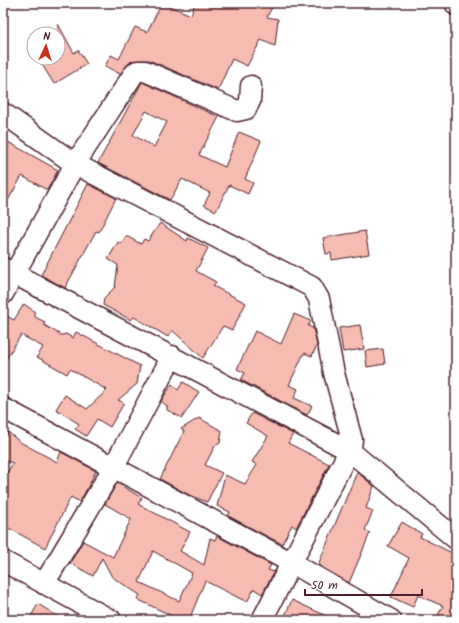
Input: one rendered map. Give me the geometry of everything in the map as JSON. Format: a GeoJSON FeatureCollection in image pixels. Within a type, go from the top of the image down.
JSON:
{"type":"FeatureCollection","features":[{"type":"Feature","properties":{"kind":"street"},"geometry":{"type":"LineString","coordinates":[[3,294],[8,271],[75,164],[137,71],[145,71],[237,111],[246,109],[250,101],[251,86]]}},
{"type":"Feature","properties":{"kind":"street"},"geometry":{"type":"LineString","coordinates":[[3,113],[75,164],[312,287],[319,299],[334,373],[352,440],[350,451],[262,620]]}},
{"type":"Feature","properties":{"kind":"street"},"geometry":{"type":"LineString","coordinates":[[8,271],[350,451],[456,539]]}},
{"type":"Feature","properties":{"kind":"street"},"geometry":{"type":"LineString","coordinates":[[44,584],[113,468],[172,356]]}},
{"type":"Feature","properties":{"kind":"street"},"geometry":{"type":"LineString","coordinates":[[3,408],[292,564],[391,620]]}},
{"type":"Feature","properties":{"kind":"street"},"geometry":{"type":"LineString","coordinates":[[3,561],[111,620]]}},
{"type":"Feature","properties":{"kind":"building"},"geometry":{"type":"Polygon","coordinates":[[[162,3],[191,15],[195,3],[274,3],[267,17],[278,19],[275,46],[261,40],[247,66],[232,59],[218,90],[149,60],[132,61],[120,74],[105,66],[111,55],[119,59],[135,27],[147,32],[162,3]]]}},
{"type":"Feature","properties":{"kind":"building"},"geometry":{"type":"Polygon","coordinates":[[[66,38],[74,53],[78,50],[87,64],[54,84],[43,66],[66,66],[66,38]]]}},
{"type":"Feature","properties":{"kind":"building"},"geometry":{"type":"Polygon","coordinates":[[[142,82],[219,117],[199,155],[225,167],[239,132],[261,141],[245,179],[253,183],[248,194],[229,185],[216,211],[204,205],[210,193],[182,179],[170,200],[98,163],[142,82]],[[146,111],[133,135],[154,147],[167,122],[146,111]]]}},
{"type":"Feature","properties":{"kind":"building"},"geometry":{"type":"Polygon","coordinates":[[[8,142],[58,170],[47,190],[22,176],[3,209],[3,150],[8,142]]]}},
{"type":"Feature","properties":{"kind":"building"},"geometry":{"type":"Polygon","coordinates":[[[88,184],[116,198],[99,232],[96,231],[65,288],[41,275],[88,184]]]}},
{"type":"Feature","properties":{"kind":"building"},"geometry":{"type":"Polygon","coordinates":[[[160,223],[187,241],[188,238],[208,248],[196,271],[216,282],[213,286],[246,303],[232,330],[223,326],[203,358],[172,330],[168,337],[134,317],[131,320],[103,305],[104,298],[115,287],[118,265],[108,259],[118,242],[121,244],[126,236],[141,244],[144,239],[148,241],[160,223]]]}},
{"type":"Feature","properties":{"kind":"building"},"geometry":{"type":"Polygon","coordinates":[[[365,231],[369,254],[332,260],[331,253],[326,254],[323,238],[365,231]]]}},
{"type":"Feature","properties":{"kind":"building"},"geometry":{"type":"Polygon","coordinates":[[[24,304],[34,311],[35,317],[45,322],[44,325],[61,335],[66,334],[73,338],[76,332],[140,366],[137,384],[118,400],[124,403],[110,427],[97,419],[86,436],[75,429],[79,424],[56,409],[65,395],[87,409],[107,390],[70,369],[67,374],[37,357],[43,347],[21,335],[3,364],[3,314],[14,320],[24,304]]]}},
{"type":"Feature","properties":{"kind":"building"},"geometry":{"type":"Polygon","coordinates":[[[294,314],[311,321],[308,326],[313,328],[317,345],[312,356],[304,353],[289,385],[298,389],[294,398],[312,406],[307,415],[241,380],[245,373],[237,369],[255,331],[281,344],[294,314]]]}},
{"type":"Feature","properties":{"kind":"building"},"geometry":{"type":"Polygon","coordinates":[[[360,325],[364,349],[343,352],[339,328],[360,325]]]}},
{"type":"Feature","properties":{"kind":"building"},"geometry":{"type":"Polygon","coordinates":[[[383,349],[385,364],[367,367],[365,351],[383,349]]]}},
{"type":"Feature","properties":{"kind":"building"},"geometry":{"type":"Polygon","coordinates":[[[183,382],[199,392],[182,418],[167,410],[167,406],[161,401],[172,384],[178,390],[183,382]]]}},
{"type":"Feature","properties":{"kind":"building"},"geometry":{"type":"Polygon","coordinates":[[[252,413],[293,434],[288,443],[329,464],[296,528],[292,525],[282,544],[228,516],[230,512],[217,506],[225,475],[245,484],[257,465],[252,462],[268,436],[246,423],[252,413]]]}},
{"type":"Feature","properties":{"kind":"building"},"geometry":{"type":"Polygon","coordinates":[[[199,418],[222,431],[220,443],[215,446],[205,465],[222,473],[207,502],[189,495],[160,479],[184,431],[181,429],[199,418]]]}},
{"type":"Feature","properties":{"kind":"building"},"geometry":{"type":"Polygon","coordinates":[[[8,432],[20,442],[57,462],[61,452],[96,471],[80,502],[71,497],[45,548],[3,525],[3,479],[13,463],[3,460],[3,440],[8,432]]]}},
{"type":"Feature","properties":{"kind":"building"},"geometry":{"type":"Polygon","coordinates":[[[357,472],[374,486],[366,508],[373,511],[365,530],[370,533],[349,583],[318,565],[357,472]]]}},
{"type":"Feature","properties":{"kind":"building"},"geometry":{"type":"Polygon","coordinates":[[[117,483],[142,498],[138,504],[190,532],[180,551],[204,565],[210,538],[215,540],[217,536],[271,565],[268,570],[274,572],[262,594],[254,589],[247,602],[205,581],[189,620],[173,620],[174,617],[137,599],[140,595],[112,577],[102,558],[93,576],[70,563],[83,541],[113,557],[131,519],[105,504],[117,483]],[[153,551],[139,582],[179,601],[192,573],[153,551]]]}},
{"type":"Feature","properties":{"kind":"building"},"geometry":{"type":"Polygon","coordinates":[[[402,522],[422,534],[420,537],[456,555],[456,620],[444,620],[437,617],[443,606],[418,595],[413,607],[391,597],[409,558],[388,546],[402,522]]]}},
{"type":"Feature","properties":{"kind":"building"},"geometry":{"type":"Polygon","coordinates":[[[292,600],[335,620],[283,620],[292,600]]]}},
{"type":"Feature","properties":{"kind":"building"},"geometry":{"type":"Polygon","coordinates":[[[38,604],[64,620],[29,620],[38,604]]]}}]}
